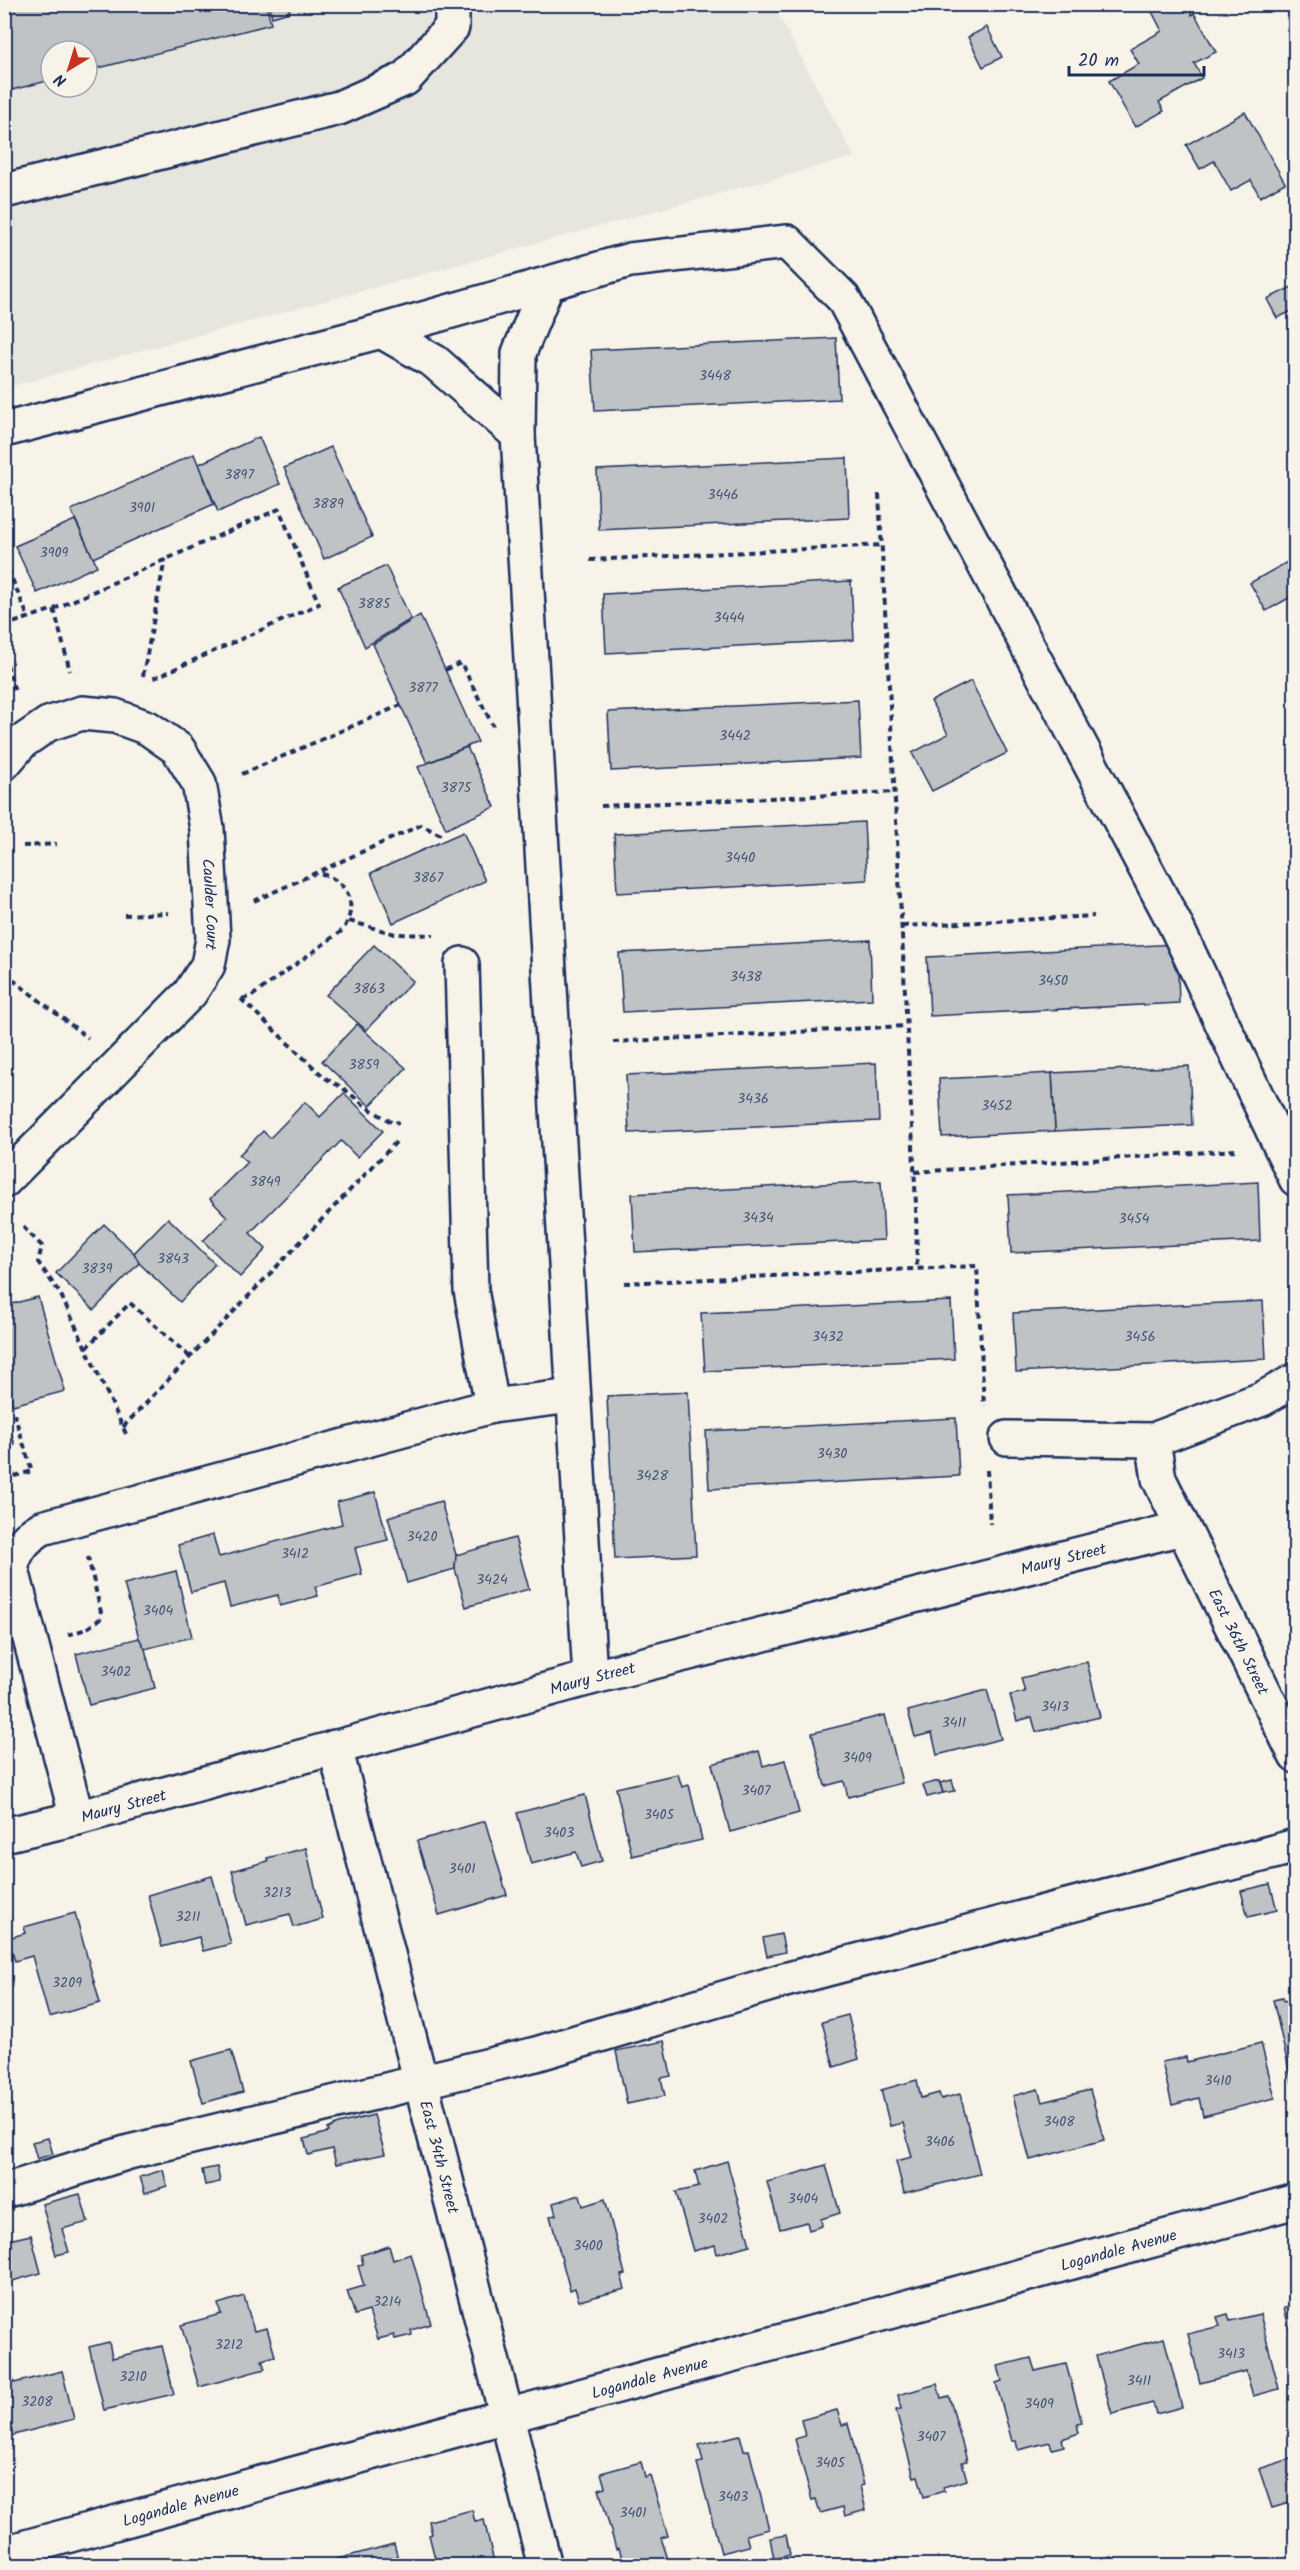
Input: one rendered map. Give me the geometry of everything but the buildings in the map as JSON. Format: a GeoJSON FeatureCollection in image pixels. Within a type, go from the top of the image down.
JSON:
{"type":"FeatureCollection","features":[{"type":"Feature","properties":{"kind":"street"},"geometry":{"type":"LineString","coordinates":[[4,191],[339,108],[405,79],[452,27],[452,4]]}},
{"type":"Feature","properties":{"kind":"street"},"geometry":{"type":"LineString","coordinates":[[4,430],[381,331],[630,260],[787,242],[843,298],[1175,924],[1296,1179]]}},
{"type":"Feature","properties":{"kind":"street"},"geometry":{"type":"LineString","coordinates":[[547,285],[519,353],[518,435],[590,1678]]}},
{"type":"Feature","properties":{"kind":"street"},"geometry":{"type":"LineString","coordinates":[[381,331],[435,362],[518,435]]}},
{"type":"Feature","properties":{"kind":"street","name":"Caulder Court"},"geometry":{"type":"LineString","coordinates":[[4,763],[22,742],[48,724],[82,713],[115,716],[148,728],[177,749],[199,783],[207,829],[213,939],[208,965],[190,993],[4,1182]]}},
{"type":"Feature","properties":{"kind":"street"},"geometry":{"type":"LineString","coordinates":[[462,963],[471,1290],[492,1406]]}},
{"type":"Feature","properties":{"kind":"street"},"geometry":{"type":"LineString","coordinates":[[1008,1438],[1153,1440],[1262,1399],[1296,1380]]}},
{"type":"Feature","properties":{"kind":"street"},"geometry":{"type":"LineString","coordinates":[[76,1818],[11,1566],[17,1550],[26,1538],[51,1526],[492,1406],[572,1396]]}},
{"type":"Feature","properties":{"kind":"street","name":"East 36th Street"},"geometry":{"type":"LineString","coordinates":[[1153,1440],[1160,1479],[1182,1528],[1296,1756]]}},
{"type":"Feature","properties":{"kind":"street","name":"Maury Street"},"geometry":{"type":"LineString","coordinates":[[4,1835],[76,1818],[590,1678],[1182,1528]]}},
{"type":"Feature","properties":{"kind":"street","name":"East 34th Street"},"geometry":{"type":"LineString","coordinates":[[335,1747],[545,2565]]}},
{"type":"Feature","properties":{"kind":"street"},"geometry":{"type":"LineString","coordinates":[[4,2191],[129,2152],[536,2054],[781,1982],[1296,1846]]}},
{"type":"Feature","properties":{"kind":"street","name":"Logandale Avenue"},"geometry":{"type":"LineString","coordinates":[[4,2553],[1296,2201]]}},
{"type":"Feature","properties":{"kind":"path"},"geometry":{"type":"LineString","coordinates":[[879,494],[915,1172],[917,1268]]}},
{"type":"Feature","properties":{"kind":"path"},"geometry":{"type":"LineString","coordinates":[[4,626],[54,609],[279,509],[319,604],[152,679]]}},
{"type":"Feature","properties":{"kind":"path"},"geometry":{"type":"LineString","coordinates":[[590,560],[883,545]]}},
{"type":"Feature","properties":{"kind":"path"},"geometry":{"type":"LineString","coordinates":[[143,676],[165,559]]}},
{"type":"Feature","properties":{"kind":"path"},"geometry":{"type":"LineString","coordinates":[[4,560],[29,619]]}},
{"type":"Feature","properties":{"kind":"path"},"geometry":{"type":"LineString","coordinates":[[54,609],[70,670]]}},
{"type":"Feature","properties":{"kind":"path"},"geometry":{"type":"LineString","coordinates":[[4,654],[15,692]]}},
{"type":"Feature","properties":{"kind":"path"},"geometry":{"type":"LineString","coordinates":[[445,670],[461,663],[495,731]]}},
{"type":"Feature","properties":{"kind":"path"},"geometry":{"type":"LineString","coordinates":[[242,774],[401,705]]}},
{"type":"Feature","properties":{"kind":"path"},"geometry":{"type":"LineString","coordinates":[[601,806],[895,792]]}},
{"type":"Feature","properties":{"kind":"path"},"geometry":{"type":"LineString","coordinates":[[254,901],[421,825],[443,836]]}},
{"type":"Feature","properties":{"kind":"path"},"geometry":{"type":"LineString","coordinates":[[23,846],[57,844]]}},
{"type":"Feature","properties":{"kind":"path"},"geometry":{"type":"LineString","coordinates":[[317,872],[325,874],[344,888],[352,906],[349,921],[334,937],[252,996],[241,999],[325,1078],[343,1088],[364,1106],[393,1124],[399,1122]]}},
{"type":"Feature","properties":{"kind":"path"},"geometry":{"type":"LineString","coordinates":[[124,915],[169,913]]}},
{"type":"Feature","properties":{"kind":"path"},"geometry":{"type":"LineString","coordinates":[[902,926],[1094,916]]}},
{"type":"Feature","properties":{"kind":"path"},"geometry":{"type":"LineString","coordinates":[[349,921],[394,934],[443,936]]}},
{"type":"Feature","properties":{"kind":"path"},"geometry":{"type":"LineString","coordinates":[[4,973],[88,1038]]}},
{"type":"Feature","properties":{"kind":"path"},"geometry":{"type":"LineString","coordinates":[[613,1042],[906,1026]]}},
{"type":"Feature","properties":{"kind":"path"},"geometry":{"type":"LineString","coordinates":[[123,1427],[399,1139]]}},
{"type":"Feature","properties":{"kind":"path"},"geometry":{"type":"LineString","coordinates":[[915,1172],[1234,1152]]}},
{"type":"Feature","properties":{"kind":"path"},"geometry":{"type":"LineString","coordinates":[[23,1227],[42,1246],[38,1262],[61,1295],[127,1436]]}},
{"type":"Feature","properties":{"kind":"path"},"geometry":{"type":"LineString","coordinates":[[624,1283],[977,1266],[984,1416]]}},
{"type":"Feature","properties":{"kind":"path"},"geometry":{"type":"LineString","coordinates":[[86,1347],[130,1304],[190,1357]]}},
{"type":"Feature","properties":{"kind":"path"},"geometry":{"type":"LineString","coordinates":[[4,1479],[32,1471],[14,1414]]}},
{"type":"Feature","properties":{"kind":"path"},"geometry":{"type":"LineString","coordinates":[[987,1464],[990,1524]]}},
{"type":"Feature","properties":{"kind":"path"},"geometry":{"type":"LineString","coordinates":[[58,1638],[86,1629],[100,1619],[101,1611],[86,1549]]}},
{"type":"Feature","properties":{"kind":"shaded area"},"geometry":{"type":"Polygon","coordinates":[[[5,5],[773,5],[854,157],[5,388],[5,5]]]}}]}
